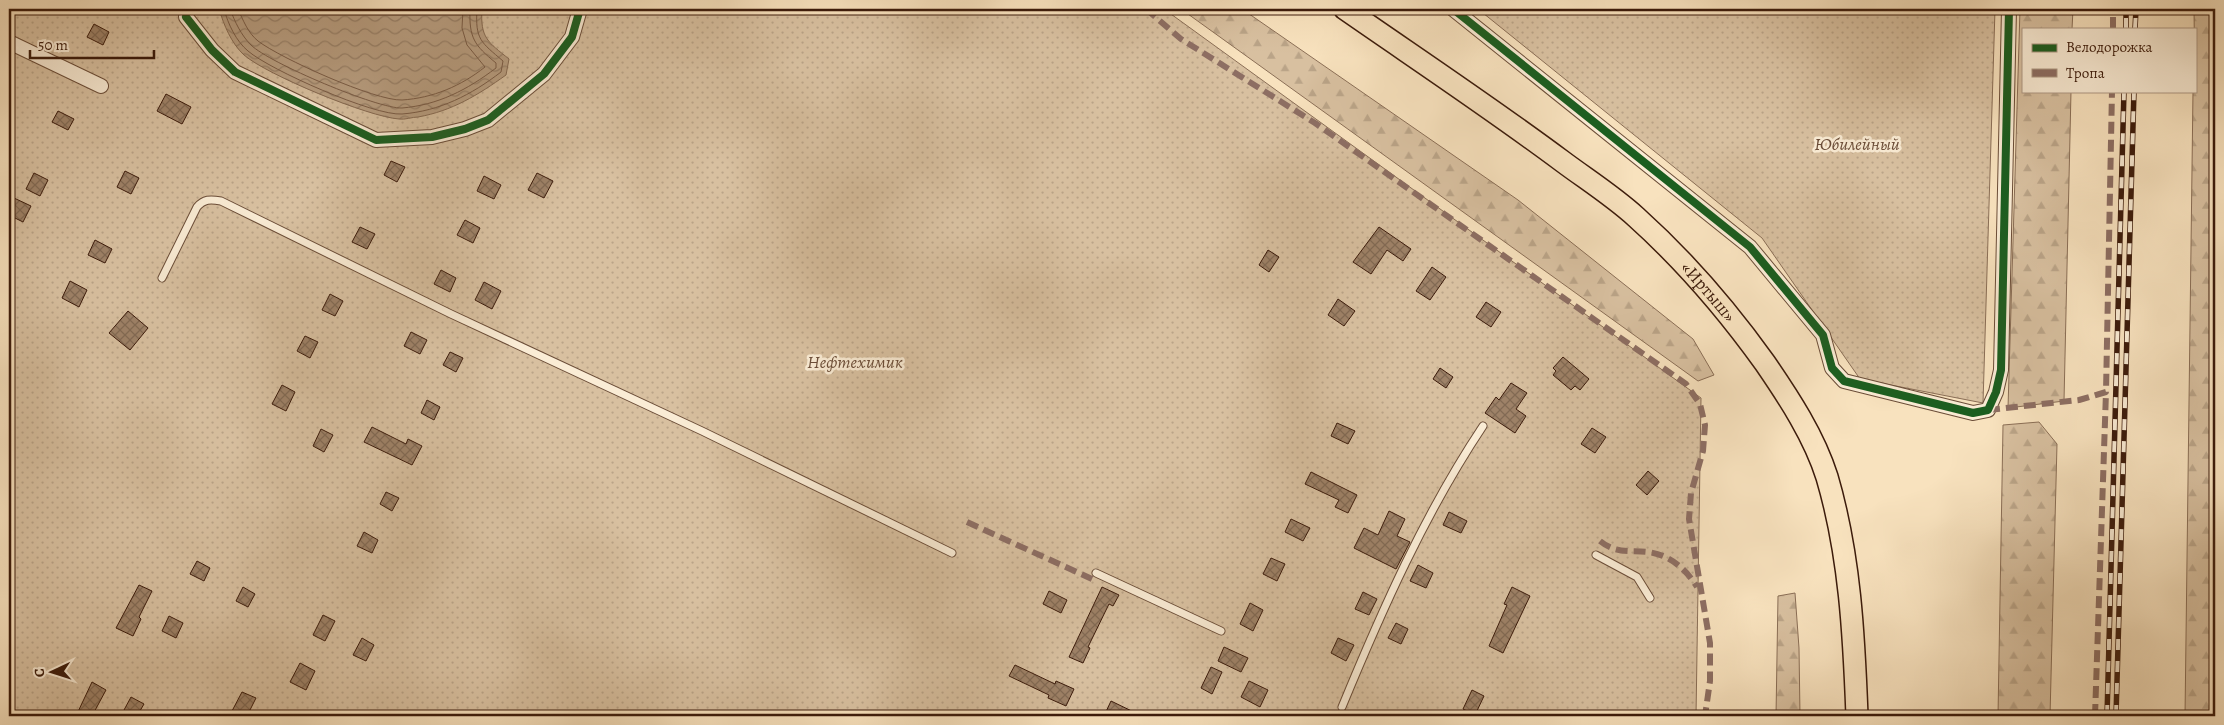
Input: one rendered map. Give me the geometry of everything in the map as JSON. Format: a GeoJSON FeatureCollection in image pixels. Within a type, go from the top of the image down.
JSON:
{"type":"FeatureCollection","features":[{"type":"Feature","properties":{"kind":"main road","name":"«Иртыш»"},"geometry":{"type":"LineString","coordinates":[[1345,9],[1522,131],[1634,215],[1681,260],[1735,321],[1782,388],[1802,422],[1826,475],[1842,538],[1850,597],[1857,716]]}},
{"type":"Feature","properties":{"kind":"street"},"geometry":{"type":"LineString","coordinates":[[186,16],[212,50],[236,72],[376,140],[432,137],[465,129],[488,120],[544,74],[572,37],[580,9]]}},
{"type":"Feature","properties":{"kind":"street"},"geometry":{"type":"LineString","coordinates":[[1453,9],[1750,247],[1823,335],[1832,368],[1844,381],[1973,413],[1988,410],[1996,392],[2000,370],[2009,9]]}},
{"type":"Feature","properties":{"kind":"street"},"geometry":{"type":"LineString","coordinates":[[9,42],[101,86]]}},
{"type":"Feature","properties":{"kind":"lane"},"geometry":{"type":"LineString","coordinates":[[162,278],[197,207],[201,202],[210,199],[221,200],[451,314],[702,431],[952,553]]}},
{"type":"Feature","properties":{"kind":"lane"},"geometry":{"type":"LineString","coordinates":[[1342,707],[1392,590],[1459,461],[1483,426]]}},
{"type":"Feature","properties":{"kind":"lane"},"geometry":{"type":"LineString","coordinates":[[1596,555],[1637,576],[1650,598]]}},
{"type":"Feature","properties":{"kind":"lane"},"geometry":{"type":"LineString","coordinates":[[1096,572],[1221,631]]}},
{"type":"Feature","properties":{"kind":"green space","name":"Нефтехимик"},"geometry":{"type":"Polygon","coordinates":[[[9,9],[1164,9],[1701,398],[1696,716],[9,716],[9,9]]]}},
{"type":"Feature","properties":{"kind":"green space"},"geometry":{"type":"Polygon","coordinates":[[[1181,9],[1242,9],[1518,200],[1693,339],[1714,375],[1698,381],[1181,9]]]}},
{"type":"Feature","properties":{"kind":"green space","name":"Юбилейный"},"geometry":{"type":"Polygon","coordinates":[[[1478,9],[1995,9],[1983,403],[1860,379],[1762,238],[1478,9]]]}},
{"type":"Feature","properties":{"kind":"green space"},"geometry":{"type":"Polygon","coordinates":[[[2020,9],[2073,9],[2072,28],[2022,28],[2022,92],[2071,92],[2064,401],[2008,408],[2020,9]]]}},
{"type":"Feature","properties":{"kind":"green space"},"geometry":{"type":"Polygon","coordinates":[[[2194,9],[2215,9],[2215,716],[2185,716],[2193,92],[2196,92],[2196,28],[2194,28],[2194,9]]]}},
{"type":"Feature","properties":{"kind":"green space"},"geometry":{"type":"Polygon","coordinates":[[[2039,422],[2057,444],[2050,716],[1998,716],[2003,425],[2039,422]]]}},
{"type":"Feature","properties":{"kind":"green space"},"geometry":{"type":"Polygon","coordinates":[[[1795,593],[1799,648],[1800,716],[1776,716],[1778,596],[1795,593]]]}},
{"type":"Feature","properties":{"kind":"water"},"geometry":{"type":"Polygon","coordinates":[[[219,9],[482,9],[484,33],[491,43],[509,59],[506,75],[475,95],[442,111],[404,119],[385,116],[365,111],[319,94],[295,84],[256,63],[244,55],[235,45],[219,9]]]}},
{"type":"Feature","properties":{"kind":"building"},"geometry":{"type":"Polygon","coordinates":[[[94,24],[109,32],[103,45],[87,37],[94,24]]]}},
{"type":"Feature","properties":{"kind":"building"},"geometry":{"type":"Polygon","coordinates":[[[166,94],[191,107],[182,124],[157,111],[166,94]]]}},
{"type":"Feature","properties":{"kind":"building"},"geometry":{"type":"Polygon","coordinates":[[[58,111],[74,119],[68,130],[52,122],[58,111]]]}},
{"type":"Feature","properties":{"kind":"building"},"geometry":{"type":"Polygon","coordinates":[[[391,161],[405,167],[397,182],[384,175],[391,161]]]}},
{"type":"Feature","properties":{"kind":"building"},"geometry":{"type":"Polygon","coordinates":[[[125,171],[139,178],[131,194],[117,187],[125,171]]]}},
{"type":"Feature","properties":{"kind":"building"},"geometry":{"type":"Polygon","coordinates":[[[34,173],[48,180],[40,196],[26,189],[34,173]]]}},
{"type":"Feature","properties":{"kind":"building"},"geometry":{"type":"Polygon","coordinates":[[[537,173],[553,181],[544,198],[528,190],[537,173]]]}},
{"type":"Feature","properties":{"kind":"building"},"geometry":{"type":"Polygon","coordinates":[[[484,176],[501,185],[494,199],[477,191],[484,176]]]}},
{"type":"Feature","properties":{"kind":"building"},"geometry":{"type":"Polygon","coordinates":[[[14,198],[31,206],[23,222],[9,215],[9,208],[14,198]]]}},
{"type":"Feature","properties":{"kind":"building"},"geometry":{"type":"Polygon","coordinates":[[[465,220],[480,228],[473,243],[457,235],[465,220]]]}},
{"type":"Feature","properties":{"kind":"building"},"geometry":{"type":"Polygon","coordinates":[[[360,227],[375,234],[367,249],[352,242],[360,227]]]}},
{"type":"Feature","properties":{"kind":"building"},"geometry":{"type":"Polygon","coordinates":[[[1379,227],[1411,249],[1403,261],[1387,250],[1371,274],[1353,262],[1379,227]]]}},
{"type":"Feature","properties":{"kind":"building"},"geometry":{"type":"Polygon","coordinates":[[[95,240],[112,249],[105,263],[88,255],[95,240]]]}},
{"type":"Feature","properties":{"kind":"building"},"geometry":{"type":"Polygon","coordinates":[[[1268,250],[1279,257],[1269,272],[1259,265],[1268,250]]]}},
{"type":"Feature","properties":{"kind":"building"},"geometry":{"type":"Polygon","coordinates":[[[1432,267],[1446,277],[1430,300],[1416,291],[1432,267]]]}},
{"type":"Feature","properties":{"kind":"building"},"geometry":{"type":"Polygon","coordinates":[[[441,270],[456,278],[450,292],[434,284],[441,270]]]}},
{"type":"Feature","properties":{"kind":"building"},"geometry":{"type":"Polygon","coordinates":[[[70,281],[87,290],[79,307],[62,298],[70,281]]]}},
{"type":"Feature","properties":{"kind":"building"},"geometry":{"type":"Polygon","coordinates":[[[484,282],[501,291],[492,309],[475,300],[484,282]]]}},
{"type":"Feature","properties":{"kind":"building"},"geometry":{"type":"Polygon","coordinates":[[[330,294],[343,301],[335,316],[322,310],[330,294]]]}},
{"type":"Feature","properties":{"kind":"building"},"geometry":{"type":"Polygon","coordinates":[[[1338,299],[1355,311],[1344,326],[1328,315],[1338,299]]]}},
{"type":"Feature","properties":{"kind":"building"},"geometry":{"type":"Polygon","coordinates":[[[1486,302],[1501,312],[1491,327],[1476,317],[1486,302]]]}},
{"type":"Feature","properties":{"kind":"building"},"geometry":{"type":"Polygon","coordinates":[[[128,311],[148,328],[130,350],[109,333],[128,311]]]}},
{"type":"Feature","properties":{"kind":"building"},"geometry":{"type":"Polygon","coordinates":[[[411,332],[427,340],[420,354],[404,346],[411,332]]]}},
{"type":"Feature","properties":{"kind":"building"},"geometry":{"type":"Polygon","coordinates":[[[305,336],[318,342],[310,358],[297,351],[305,336]]]}},
{"type":"Feature","properties":{"kind":"building"},"geometry":{"type":"Polygon","coordinates":[[[450,352],[463,358],[456,372],[443,365],[450,352]]]}},
{"type":"Feature","properties":{"kind":"building"},"geometry":{"type":"Polygon","coordinates":[[[1563,357],[1589,379],[1580,390],[1575,386],[1571,390],[1553,375],[1556,371],[1553,368],[1563,357]]]}},
{"type":"Feature","properties":{"kind":"building"},"geometry":{"type":"Polygon","coordinates":[[[1440,368],[1453,377],[1446,388],[1433,379],[1440,368]]]}},
{"type":"Feature","properties":{"kind":"building"},"geometry":{"type":"Polygon","coordinates":[[[1511,383],[1527,393],[1516,409],[1526,416],[1515,433],[1485,413],[1496,397],[1499,400],[1511,383]]]}},
{"type":"Feature","properties":{"kind":"building"},"geometry":{"type":"Polygon","coordinates":[[[282,385],[295,392],[286,411],[272,404],[282,385]]]}},
{"type":"Feature","properties":{"kind":"building"},"geometry":{"type":"Polygon","coordinates":[[[427,400],[440,407],[434,420],[421,413],[427,400]]]}},
{"type":"Feature","properties":{"kind":"building"},"geometry":{"type":"Polygon","coordinates":[[[1337,423],[1355,431],[1348,444],[1331,436],[1337,423]]]}},
{"type":"Feature","properties":{"kind":"building"},"geometry":{"type":"Polygon","coordinates":[[[372,427],[406,444],[408,439],[422,446],[412,465],[364,442],[372,427]]]}},
{"type":"Feature","properties":{"kind":"building"},"geometry":{"type":"Polygon","coordinates":[[[1592,428],[1606,437],[1595,453],[1581,444],[1592,428]]]}},
{"type":"Feature","properties":{"kind":"building"},"geometry":{"type":"Polygon","coordinates":[[[321,429],[333,435],[324,452],[313,446],[321,429]]]}},
{"type":"Feature","properties":{"kind":"building"},"geometry":{"type":"Polygon","coordinates":[[[1648,471],[1659,481],[1647,495],[1636,485],[1648,471]]]}},
{"type":"Feature","properties":{"kind":"building"},"geometry":{"type":"Polygon","coordinates":[[[1311,472],[1357,495],[1348,513],[1335,507],[1339,500],[1305,484],[1311,472]]]}},
{"type":"Feature","properties":{"kind":"building"},"geometry":{"type":"Polygon","coordinates":[[[386,492],[399,498],[392,511],[380,504],[386,492]]]}},
{"type":"Feature","properties":{"kind":"building"},"geometry":{"type":"Polygon","coordinates":[[[1389,511],[1405,519],[1397,536],[1410,542],[1396,569],[1354,548],[1364,528],[1378,535],[1389,511]]]}},
{"type":"Feature","properties":{"kind":"building"},"geometry":{"type":"Polygon","coordinates":[[[1449,512],[1467,521],[1461,533],[1443,525],[1449,512]]]}},
{"type":"Feature","properties":{"kind":"building"},"geometry":{"type":"Polygon","coordinates":[[[1291,519],[1310,528],[1303,541],[1285,532],[1291,519]]]}},
{"type":"Feature","properties":{"kind":"building"},"geometry":{"type":"Polygon","coordinates":[[[364,532],[378,540],[372,553],[357,546],[364,532]]]}},
{"type":"Feature","properties":{"kind":"building"},"geometry":{"type":"Polygon","coordinates":[[[1271,558],[1285,564],[1277,581],[1263,574],[1271,558]]]}},
{"type":"Feature","properties":{"kind":"building"},"geometry":{"type":"Polygon","coordinates":[[[197,561],[210,568],[204,581],[190,574],[197,561]]]}},
{"type":"Feature","properties":{"kind":"building"},"geometry":{"type":"Polygon","coordinates":[[[1418,565],[1433,573],[1426,588],[1410,581],[1418,565]]]}},
{"type":"Feature","properties":{"kind":"building"},"geometry":{"type":"Polygon","coordinates":[[[139,585],[152,591],[139,617],[141,619],[133,636],[116,628],[139,585]]]}},
{"type":"Feature","properties":{"kind":"building"},"geometry":{"type":"Polygon","coordinates":[[[243,587],[255,594],[248,607],[236,601],[243,587]]]}},
{"type":"Feature","properties":{"kind":"building"},"geometry":{"type":"Polygon","coordinates":[[[1102,587],[1119,595],[1113,606],[1109,604],[1088,647],[1090,648],[1083,663],[1069,657],[1102,587]]]}},
{"type":"Feature","properties":{"kind":"building"},"geometry":{"type":"Polygon","coordinates":[[[1512,587],[1530,596],[1503,653],[1489,646],[1507,605],[1504,604],[1512,587]]]}},
{"type":"Feature","properties":{"kind":"building"},"geometry":{"type":"Polygon","coordinates":[[[1049,591],[1067,600],[1061,613],[1043,604],[1049,591]]]}},
{"type":"Feature","properties":{"kind":"building"},"geometry":{"type":"Polygon","coordinates":[[[1363,592],[1377,599],[1369,615],[1355,609],[1363,592]]]}},
{"type":"Feature","properties":{"kind":"building"},"geometry":{"type":"Polygon","coordinates":[[[1250,603],[1263,610],[1253,631],[1240,624],[1250,603]]]}},
{"type":"Feature","properties":{"kind":"building"},"geometry":{"type":"Polygon","coordinates":[[[323,615],[335,621],[325,641],[313,635],[323,615]]]}},
{"type":"Feature","properties":{"kind":"building"},"geometry":{"type":"Polygon","coordinates":[[[169,616],[183,623],[176,638],[162,631],[169,616]]]}},
{"type":"Feature","properties":{"kind":"building"},"geometry":{"type":"Polygon","coordinates":[[[1396,623],[1408,629],[1401,644],[1388,638],[1396,623]]]}},
{"type":"Feature","properties":{"kind":"building"},"geometry":{"type":"Polygon","coordinates":[[[362,638],[374,645],[366,661],[353,655],[362,638]]]}},
{"type":"Feature","properties":{"kind":"building"},"geometry":{"type":"Polygon","coordinates":[[[1338,638],[1354,645],[1346,661],[1331,653],[1338,638]]]}},
{"type":"Feature","properties":{"kind":"building"},"geometry":{"type":"Polygon","coordinates":[[[1224,647],[1248,658],[1241,672],[1218,661],[1224,647]]]}},
{"type":"Feature","properties":{"kind":"building"},"geometry":{"type":"Polygon","coordinates":[[[300,663],[315,671],[306,690],[290,682],[300,663]]]}},
{"type":"Feature","properties":{"kind":"building"},"geometry":{"type":"Polygon","coordinates":[[[1015,665],[1055,684],[1056,681],[1074,689],[1066,706],[1048,698],[1049,695],[1009,676],[1015,665]]]}},
{"type":"Feature","properties":{"kind":"building"},"geometry":{"type":"Polygon","coordinates":[[[1211,667],[1222,672],[1212,694],[1201,688],[1211,667]]]}},
{"type":"Feature","properties":{"kind":"building"},"geometry":{"type":"Polygon","coordinates":[[[1249,681],[1268,690],[1260,707],[1241,697],[1249,681]]]}},
{"type":"Feature","properties":{"kind":"building"},"geometry":{"type":"Polygon","coordinates":[[[92,682],[106,690],[92,716],[76,716],[92,682]]]}},
{"type":"Feature","properties":{"kind":"building"},"geometry":{"type":"Polygon","coordinates":[[[1472,690],[1484,696],[1475,715],[1463,709],[1472,690]]]}},
{"type":"Feature","properties":{"kind":"building"},"geometry":{"type":"Polygon","coordinates":[[[242,692],[256,698],[247,716],[232,711],[242,692]]]}},
{"type":"Feature","properties":{"kind":"building"},"geometry":{"type":"Polygon","coordinates":[[[131,697],[144,704],[137,716],[124,710],[131,697]]]}},
{"type":"Feature","properties":{"kind":"building"},"geometry":{"type":"Polygon","coordinates":[[[1111,701],[1142,716],[1104,716],[1111,701]]]}},
{"type":"Feature","properties":{"kind":"railway"},"geometry":{"type":"LineString","coordinates":[[2126,9],[2126,28]]}},
{"type":"Feature","properties":{"kind":"railway"},"geometry":{"type":"LineString","coordinates":[[2135,28],[2136,9]]}},
{"type":"Feature","properties":{"kind":"railway"},"geometry":{"type":"LineString","coordinates":[[2107,716],[2124,92]]}},
{"type":"Feature","properties":{"kind":"railway"},"geometry":{"type":"LineString","coordinates":[[2116,716],[2134,92]]}},
{"type":"Feature","properties":{"kind":"marked path"},"geometry":{"type":"LineString","coordinates":[[1146,9],[1181,39],[1315,123],[1686,384],[1700,404],[1705,425],[1703,451],[1691,493],[1689,519],[1710,643],[1710,681],[1705,716]]}},
{"type":"Feature","properties":{"kind":"marked path"},"geometry":{"type":"LineString","coordinates":[[2113,9],[2113,28]]}},
{"type":"Feature","properties":{"kind":"marked path"},"geometry":{"type":"LineString","coordinates":[[1988,410],[2079,400],[2106,392],[2112,92]]}},
{"type":"Feature","properties":{"kind":"marked path"},"geometry":{"type":"LineString","coordinates":[[2095,716],[2106,392]]}},
{"type":"Feature","properties":{"kind":"marked path"},"geometry":{"type":"LineString","coordinates":[[967,522],[1092,579]]}},
{"type":"Feature","properties":{"kind":"marked path"},"geometry":{"type":"LineString","coordinates":[[1600,541],[1617,550],[1648,552],[1663,556],[1677,564],[1688,574],[1697,587]]}},
{"type":"Feature","properties":{"kind":"cycle path"},"geometry":{"type":"LineString","coordinates":[[186,17],[212,50],[235,72],[376,140],[432,137],[465,129],[488,120],[544,74],[572,37],[580,9]]}},
{"type":"Feature","properties":{"kind":"cycle path"},"geometry":{"type":"LineString","coordinates":[[1453,9],[1750,247],[1823,335],[1832,368],[1844,381],[1973,413],[1988,410],[1996,392],[2001,370],[2009,9]]}}]}
